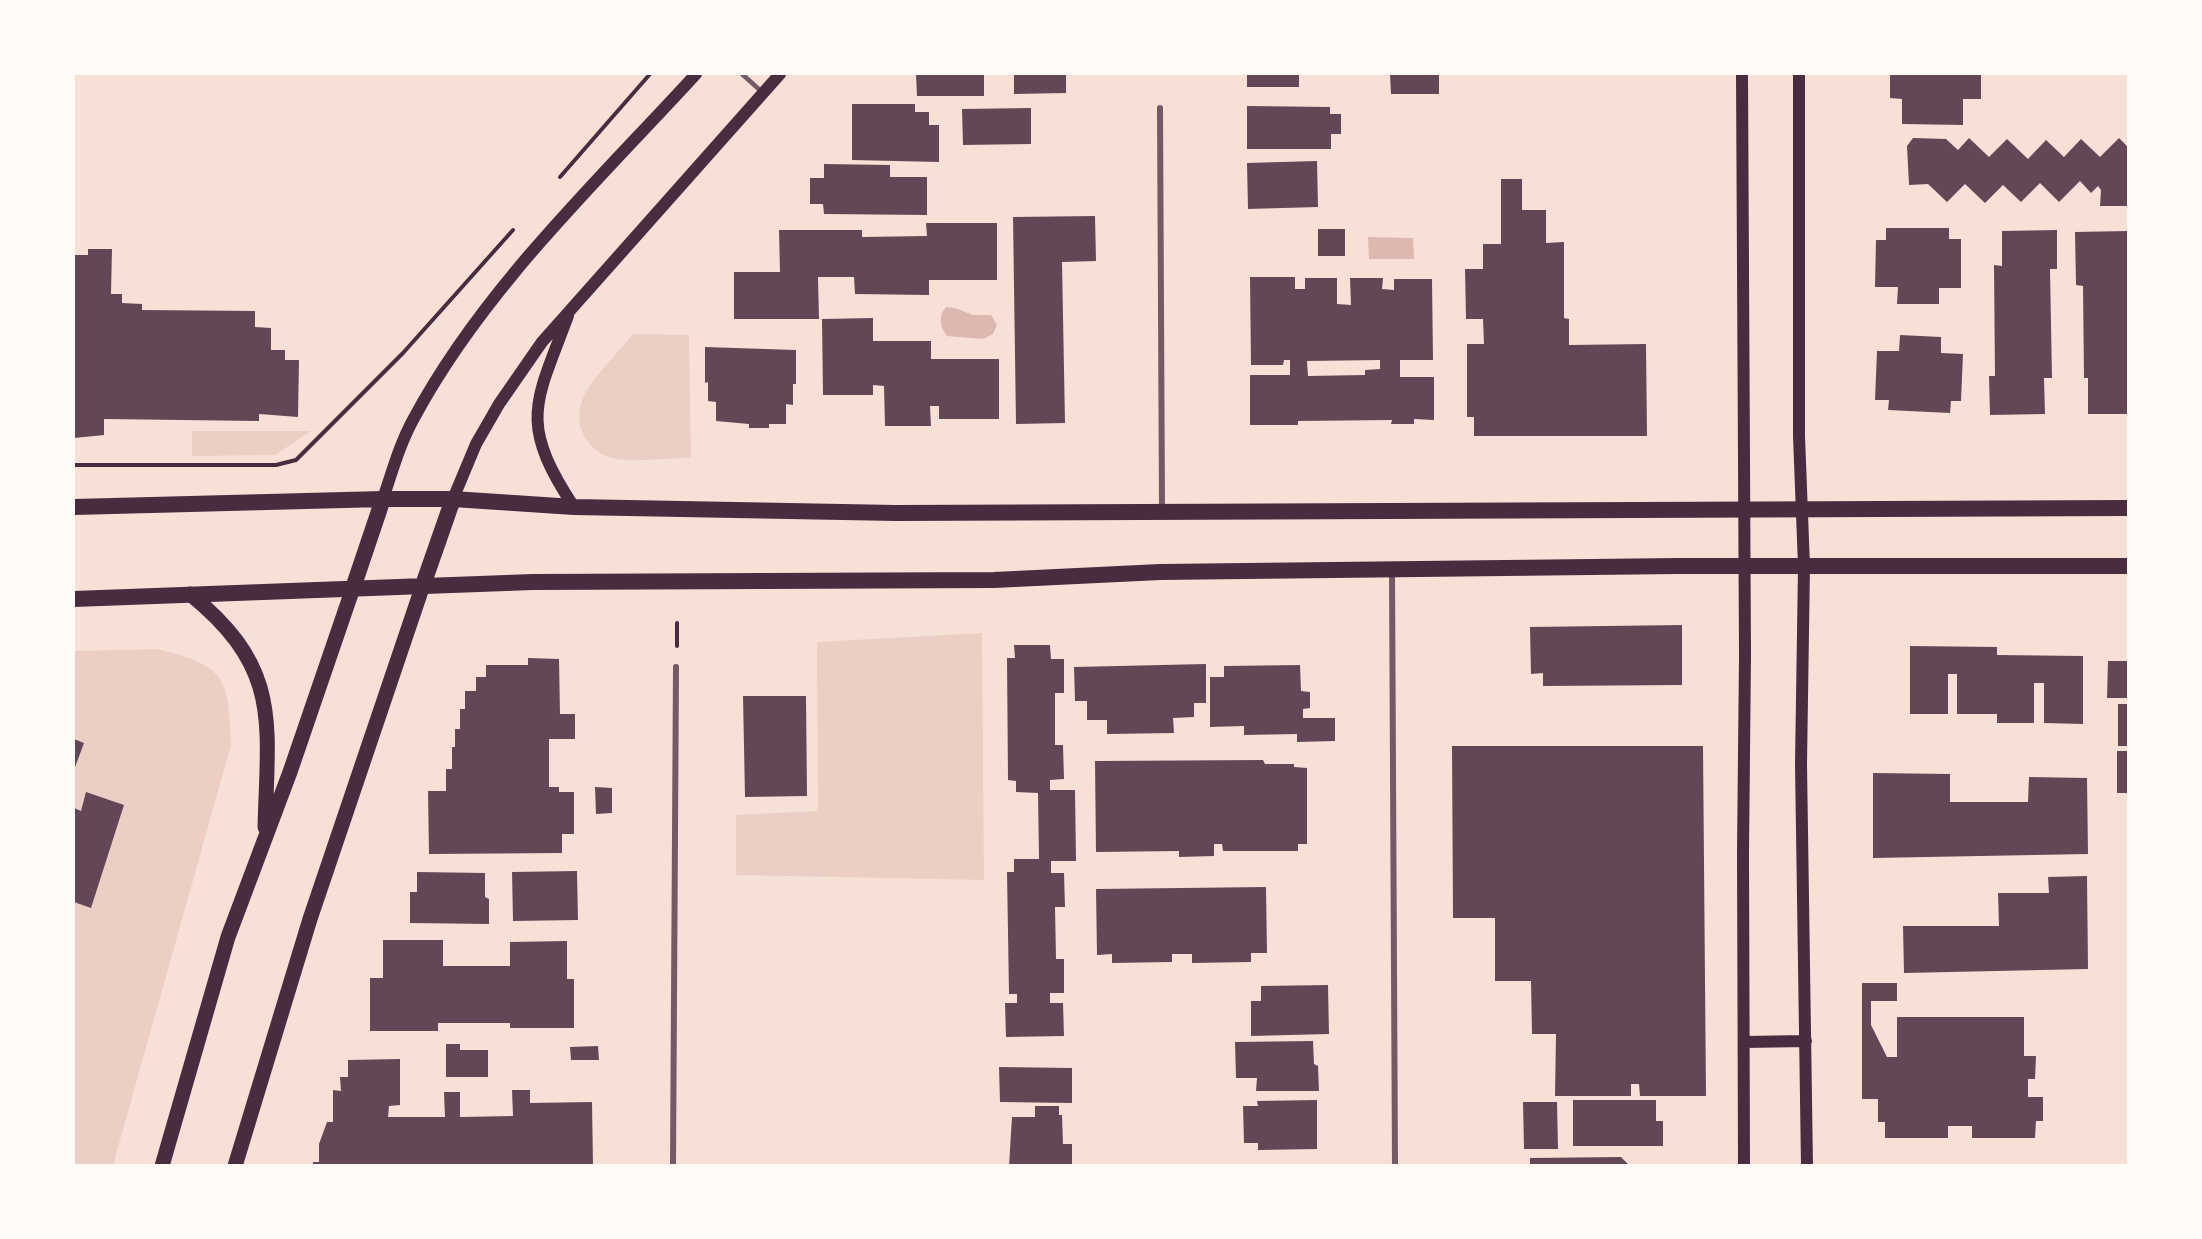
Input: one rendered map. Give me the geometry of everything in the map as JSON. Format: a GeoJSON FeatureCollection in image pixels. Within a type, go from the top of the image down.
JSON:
{"type":"FeatureCollection","features":[{"type":"Feature","properties":{"kind":"highway"},"geometry":{"type":"LineString","coordinates":[[353,588],[383,499]]}},
{"type":"Feature","properties":{"kind":"highway"},"geometry":{"type":"LineString","coordinates":[[423,585],[453,499]]}},
{"type":"Feature","properties":{"kind":"highway"},"geometry":{"type":"LineString","coordinates":[[74,507],[453,499],[574,507],[896,513],[2128,508]]}},
{"type":"Feature","properties":{"kind":"highway"},"geometry":{"type":"LineString","coordinates":[[74,599],[533,582],[994,580],[1160,572],[1392,569],[2128,566]]}},
{"type":"Feature","properties":{"kind":"main road"},"geometry":{"type":"LineString","coordinates":[[383,499],[413,419],[471,328],[538,247],[696,74]]}},
{"type":"Feature","properties":{"kind":"main road"},"geometry":{"type":"LineString","coordinates":[[453,499],[476,444],[499,404],[542,342],[780,74]]}},
{"type":"Feature","properties":{"kind":"main road"},"geometry":{"type":"LineString","coordinates":[[1742,74],[1744,1166]]}},
{"type":"Feature","properties":{"kind":"main road"},"geometry":{"type":"LineString","coordinates":[[1799,74],[1799,436],[1804,566],[1801,764],[1807,1166]]}},
{"type":"Feature","properties":{"kind":"main road"},"geometry":{"type":"LineString","coordinates":[[571,309],[540,393],[537,422],[540,441],[551,470],[574,507]]}},
{"type":"Feature","properties":{"kind":"main road"},"geometry":{"type":"LineString","coordinates":[[235,1166],[310,919],[423,585]]}},
{"type":"Feature","properties":{"kind":"main road"},"geometry":{"type":"LineString","coordinates":[[162,1166],[228,937],[353,588]]}},
{"type":"Feature","properties":{"kind":"main road"},"geometry":{"type":"LineString","coordinates":[[190,594],[221,621],[238,641],[252,662],[263,690],[268,722],[264,839]]}},
{"type":"Feature","properties":{"kind":"main road"},"geometry":{"type":"LineString","coordinates":[[1744,1042],[1806,1041]]}},
{"type":"Feature","properties":{"kind":"street"},"geometry":{"type":"LineString","coordinates":[[1160,108],[1162,512]]}},
{"type":"Feature","properties":{"kind":"street"},"geometry":{"type":"LineString","coordinates":[[1392,569],[1395,1166]]}},
{"type":"Feature","properties":{"kind":"street"},"geometry":{"type":"LineString","coordinates":[[673,1166],[676,667]]}},
{"type":"Feature","properties":{"kind":"lane"},"geometry":{"type":"LineString","coordinates":[[742,74],[763,93]]}},
{"type":"Feature","properties":{"kind":"path"},"geometry":{"type":"LineString","coordinates":[[554,184],[650,74]]}},
{"type":"Feature","properties":{"kind":"path"},"geometry":{"type":"LineString","coordinates":[[74,465],[276,465],[296,460],[403,353],[514,228]]}},
{"type":"Feature","properties":{"kind":"shaded area"},"geometry":{"type":"Polygon","coordinates":[[[1368,237],[1413,238],[1414,259],[1369,259],[1368,237]]]}},
{"type":"Feature","properties":{"kind":"shaded area"},"geometry":{"type":"Polygon","coordinates":[[[946,307],[973,315],[991,315],[997,325],[993,334],[983,339],[947,336],[941,322],[946,307]]]}},
{"type":"Feature","properties":{"kind":"shaded area"},"geometry":{"type":"Polygon","coordinates":[[[633,334],[689,335],[691,458],[639,460],[612,458],[593,448],[582,432],[579,412],[586,392],[602,369],[633,334]]]}},
{"type":"Feature","properties":{"kind":"shaded area"},"geometry":{"type":"Polygon","coordinates":[[[192,431],[311,431],[275,455],[192,456],[192,431]]]}},
{"type":"Feature","properties":{"kind":"shaded area"},"geometry":{"type":"Polygon","coordinates":[[[982,633],[984,880],[736,875],[736,815],[818,811],[817,642],[982,633]]]}},
{"type":"Feature","properties":{"kind":"shaded area"},"geometry":{"type":"Polygon","coordinates":[[[157,649],[197,661],[210,668],[219,678],[225,689],[228,704],[231,745],[113,1165],[74,1165],[74,651],[157,649]]]}},
{"type":"Feature","properties":{"kind":"building"},"geometry":{"type":"Polygon","coordinates":[[[916,74],[984,74],[984,96],[917,96],[916,74]]]}},
{"type":"Feature","properties":{"kind":"building"},"geometry":{"type":"Polygon","coordinates":[[[1014,74],[1066,74],[1066,93],[1014,94],[1014,74]]]}},
{"type":"Feature","properties":{"kind":"building"},"geometry":{"type":"Polygon","coordinates":[[[1247,74],[1299,74],[1299,87],[1247,87],[1247,74]]]}},
{"type":"Feature","properties":{"kind":"building"},"geometry":{"type":"Polygon","coordinates":[[[1390,74],[1439,74],[1439,94],[1391,94],[1390,74]]]}},
{"type":"Feature","properties":{"kind":"building"},"geometry":{"type":"Polygon","coordinates":[[[1890,74],[1981,74],[1981,99],[1963,99],[1963,125],[1902,124],[1902,99],[1890,98],[1890,74]]]}},
{"type":"Feature","properties":{"kind":"building"},"geometry":{"type":"Polygon","coordinates":[[[852,104],[915,104],[915,112],[929,112],[929,125],[939,125],[939,162],[852,160],[852,104]]]}},
{"type":"Feature","properties":{"kind":"building"},"geometry":{"type":"Polygon","coordinates":[[[1247,106],[1330,107],[1330,114],[1341,114],[1341,134],[1331,134],[1331,149],[1247,149],[1247,106]]]}},
{"type":"Feature","properties":{"kind":"building"},"geometry":{"type":"Polygon","coordinates":[[[1031,108],[1031,144],[963,145],[962,109],[1031,108]]]}},
{"type":"Feature","properties":{"kind":"building"},"geometry":{"type":"Polygon","coordinates":[[[1913,138],[1946,139],[1958,150],[1969,138],[1989,157],[2007,139],[2028,159],[2046,140],[2064,157],[2081,139],[2100,157],[2119,138],[2128,147],[2128,206],[2100,206],[2101,190],[2098,186],[2091,193],[2080,181],[2059,202],[2040,183],[2021,202],[2003,185],[1985,203],[1965,184],[1947,202],[1928,184],[1909,185],[1907,146],[1913,138]]]}},
{"type":"Feature","properties":{"kind":"building"},"geometry":{"type":"Polygon","coordinates":[[[1317,161],[1318,207],[1248,209],[1247,163],[1317,161]]]}},
{"type":"Feature","properties":{"kind":"building"},"geometry":{"type":"Polygon","coordinates":[[[824,164],[890,165],[890,177],[927,177],[927,215],[824,214],[823,204],[810,204],[810,178],[824,178],[824,164]]]}},
{"type":"Feature","properties":{"kind":"building"},"geometry":{"type":"Polygon","coordinates":[[[1501,179],[1522,179],[1522,210],[1546,210],[1546,243],[1564,242],[1564,318],[1569,319],[1569,345],[1646,344],[1647,436],[1474,436],[1474,417],[1467,417],[1467,344],[1484,344],[1483,319],[1466,319],[1465,269],[1483,269],[1483,244],[1501,244],[1501,179]]]}},
{"type":"Feature","properties":{"kind":"building"},"geometry":{"type":"Polygon","coordinates":[[[1095,216],[1096,261],[1062,262],[1065,423],[1016,424],[1013,217],[1095,216]]]}},
{"type":"Feature","properties":{"kind":"building"},"geometry":{"type":"Polygon","coordinates":[[[926,223],[997,223],[997,280],[929,280],[929,295],[855,294],[854,277],[818,277],[819,319],[734,319],[734,272],[780,272],[779,230],[862,230],[862,237],[927,236],[926,223]]]}},
{"type":"Feature","properties":{"kind":"building"},"geometry":{"type":"Polygon","coordinates":[[[1886,228],[1949,228],[1949,239],[1961,239],[1961,288],[1939,288],[1939,304],[1897,304],[1898,287],[1875,287],[1876,240],[1886,240],[1886,228]]]}},
{"type":"Feature","properties":{"kind":"building"},"geometry":{"type":"Polygon","coordinates":[[[1318,229],[1345,229],[1345,256],[1318,256],[1318,229]]]}},
{"type":"Feature","properties":{"kind":"building"},"geometry":{"type":"Polygon","coordinates":[[[2057,230],[2057,269],[2050,269],[2052,378],[2044,378],[2045,414],[1990,415],[1989,376],[1995,376],[1994,265],[2002,266],[2002,231],[2057,230]]]}},
{"type":"Feature","properties":{"kind":"building"},"geometry":{"type":"Polygon","coordinates":[[[2128,231],[2128,414],[2088,414],[2088,378],[2084,378],[2083,286],[2076,285],[2075,232],[2128,231]]]}},
{"type":"Feature","properties":{"kind":"building"},"geometry":{"type":"Polygon","coordinates":[[[88,249],[112,249],[111,294],[122,294],[122,303],[142,304],[142,310],[255,311],[255,327],[271,328],[271,350],[285,350],[285,360],[299,360],[298,417],[259,414],[259,421],[104,419],[104,435],[74,438],[74,255],[88,255],[88,249]]]}},
{"type":"Feature","properties":{"kind":"building"},"geometry":{"type":"Polygon","coordinates":[[[1250,277],[1295,277],[1295,289],[1305,289],[1305,278],[1337,278],[1337,304],[1351,305],[1350,278],[1383,278],[1382,289],[1394,290],[1394,279],[1432,279],[1433,360],[1400,360],[1400,377],[1434,377],[1434,420],[1414,419],[1414,424],[1391,424],[1392,420],[1298,421],[1298,425],[1250,425],[1250,375],[1290,375],[1290,360],[1284,360],[1283,365],[1251,365],[1250,277]],[[1380,360],[1307,361],[1308,376],[1365,375],[1365,370],[1380,369],[1380,360]]]}},
{"type":"Feature","properties":{"kind":"building"},"geometry":{"type":"Polygon","coordinates":[[[873,318],[873,341],[931,341],[931,359],[999,359],[999,419],[939,419],[939,406],[930,406],[931,426],[885,426],[884,386],[873,385],[873,395],[823,395],[822,319],[873,318]]]}},
{"type":"Feature","properties":{"kind":"building"},"geometry":{"type":"Polygon","coordinates":[[[1900,335],[1941,337],[1941,353],[1963,354],[1961,401],[1951,401],[1950,413],[1888,410],[1889,400],[1875,400],[1877,351],[1899,351],[1900,335]]]}},
{"type":"Feature","properties":{"kind":"building"},"geometry":{"type":"Polygon","coordinates":[[[705,347],[796,350],[796,384],[793,384],[793,405],[786,404],[786,424],[769,424],[769,428],[749,428],[749,424],[716,421],[716,402],[708,401],[708,382],[705,383],[705,347]]]}},
{"type":"Feature","properties":{"kind":"building"},"geometry":{"type":"Polygon","coordinates":[[[1682,625],[1682,685],[1543,686],[1543,673],[1531,674],[1530,627],[1682,625]]]}},
{"type":"Feature","properties":{"kind":"building"},"geometry":{"type":"Polygon","coordinates":[[[1014,645],[1050,645],[1051,659],[1064,659],[1064,693],[1055,693],[1055,745],[1063,745],[1064,779],[1050,780],[1050,790],[1075,790],[1076,861],[1051,861],[1051,873],[1064,873],[1065,907],[1055,907],[1056,959],[1064,959],[1064,993],[1050,993],[1050,1003],[1063,1003],[1064,1036],[1006,1037],[1005,1003],[1017,1003],[1017,994],[1009,994],[1007,872],[1014,872],[1014,859],[1039,859],[1038,793],[1016,792],[1016,781],[1008,780],[1007,658],[1015,658],[1014,645]]]}},
{"type":"Feature","properties":{"kind":"building"},"geometry":{"type":"Polygon","coordinates":[[[1910,646],[1997,647],[1997,655],[2083,656],[2083,724],[2044,723],[2044,683],[2034,683],[2034,723],[1997,723],[1997,714],[1957,714],[1957,674],[1948,674],[1948,714],[1910,714],[1910,646]]]}},
{"type":"Feature","properties":{"kind":"building"},"geometry":{"type":"Polygon","coordinates":[[[528,658],[559,659],[560,714],[575,714],[575,739],[549,739],[549,787],[559,787],[559,792],[574,792],[574,834],[562,834],[562,853],[429,854],[428,791],[446,791],[446,769],[452,769],[455,729],[460,729],[460,709],[465,709],[465,691],[476,691],[476,677],[486,677],[486,665],[528,665],[528,658]]]}},
{"type":"Feature","properties":{"kind":"building"},"geometry":{"type":"Polygon","coordinates":[[[2108,661],[2128,661],[2128,698],[2107,698],[2108,661]]]}},
{"type":"Feature","properties":{"kind":"building"},"geometry":{"type":"Polygon","coordinates":[[[1206,664],[1206,703],[1194,703],[1194,717],[1173,718],[1174,733],[1107,734],[1107,720],[1087,720],[1087,701],[1075,701],[1074,667],[1206,664]]]}},
{"type":"Feature","properties":{"kind":"building"},"geometry":{"type":"Polygon","coordinates":[[[1300,665],[1301,691],[1310,692],[1310,708],[1303,709],[1303,718],[1335,718],[1335,741],[1297,742],[1297,734],[1244,735],[1244,726],[1210,727],[1210,677],[1224,677],[1224,666],[1300,665]]]}},
{"type":"Feature","properties":{"kind":"building"},"geometry":{"type":"Polygon","coordinates":[[[743,696],[806,696],[807,796],[745,797],[743,696]]]}},
{"type":"Feature","properties":{"kind":"building"},"geometry":{"type":"Polygon","coordinates":[[[2118,704],[2128,704],[2128,746],[2118,746],[2118,704]]]}},
{"type":"Feature","properties":{"kind":"building"},"geometry":{"type":"Polygon","coordinates":[[[74,739],[84,743],[74,770],[74,739]]]}},
{"type":"Feature","properties":{"kind":"building"},"geometry":{"type":"Polygon","coordinates":[[[1452,746],[1703,746],[1706,1096],[1640,1096],[1639,1084],[1631,1084],[1631,1096],[1555,1096],[1556,1034],[1532,1034],[1531,981],[1495,981],[1495,918],[1453,918],[1452,746]]]}},
{"type":"Feature","properties":{"kind":"building"},"geometry":{"type":"Polygon","coordinates":[[[2117,751],[2128,751],[2128,793],[2117,793],[2117,751]]]}},
{"type":"Feature","properties":{"kind":"building"},"geometry":{"type":"Polygon","coordinates":[[[1263,760],[1265,764],[1294,764],[1294,767],[1307,768],[1307,844],[1298,844],[1298,851],[1223,851],[1222,844],[1214,844],[1214,856],[1179,857],[1179,851],[1096,852],[1095,761],[1263,760]]]}},
{"type":"Feature","properties":{"kind":"building"},"geometry":{"type":"Polygon","coordinates":[[[1873,773],[1950,774],[1950,802],[2028,802],[2029,777],[2087,778],[2088,854],[1873,858],[1873,773]]]}},
{"type":"Feature","properties":{"kind":"building"},"geometry":{"type":"Polygon","coordinates":[[[595,787],[612,788],[612,813],[596,814],[595,787]]]}},
{"type":"Feature","properties":{"kind":"building"},"geometry":{"type":"Polygon","coordinates":[[[86,792],[124,805],[91,908],[74,902],[74,808],[81,811],[86,792]]]}},
{"type":"Feature","properties":{"kind":"building"},"geometry":{"type":"Polygon","coordinates":[[[577,871],[578,920],[513,921],[512,872],[577,871]]]}},
{"type":"Feature","properties":{"kind":"building"},"geometry":{"type":"Polygon","coordinates":[[[417,872],[485,873],[485,897],[489,899],[489,924],[410,923],[410,892],[417,892],[417,872]]]}},
{"type":"Feature","properties":{"kind":"building"},"geometry":{"type":"Polygon","coordinates":[[[2087,876],[2088,969],[1904,973],[1903,926],[1999,926],[1998,893],[2049,893],[2048,877],[2087,876]]]}},
{"type":"Feature","properties":{"kind":"building"},"geometry":{"type":"Polygon","coordinates":[[[1266,887],[1267,953],[1251,953],[1251,962],[1192,963],[1192,954],[1172,954],[1172,962],[1112,963],[1112,954],[1097,955],[1096,889],[1266,887]]]}},
{"type":"Feature","properties":{"kind":"building"},"geometry":{"type":"Polygon","coordinates":[[[383,940],[443,940],[443,966],[510,966],[510,942],[567,941],[567,979],[574,979],[574,1028],[510,1028],[510,1023],[438,1023],[438,1031],[370,1031],[370,978],[383,978],[383,940]]]}},
{"type":"Feature","properties":{"kind":"building"},"geometry":{"type":"Polygon","coordinates":[[[1862,983],[1897,983],[1897,1001],[1871,1001],[1871,1025],[1887,1057],[1897,1057],[1897,1017],[2024,1017],[2024,1056],[2036,1056],[2035,1079],[2028,1079],[2028,1097],[2043,1097],[2043,1121],[2036,1121],[2035,1138],[1972,1138],[1972,1126],[1948,1126],[1948,1138],[1885,1138],[1885,1122],[1878,1122],[1878,1099],[1862,1099],[1862,983]]]}},
{"type":"Feature","properties":{"kind":"building"},"geometry":{"type":"Polygon","coordinates":[[[1328,985],[1329,1034],[1251,1036],[1251,1001],[1261,1001],[1261,986],[1328,985]]]}},
{"type":"Feature","properties":{"kind":"building"},"geometry":{"type":"Polygon","coordinates":[[[1313,1041],[1314,1064],[1318,1066],[1319,1091],[1256,1091],[1257,1078],[1236,1078],[1235,1042],[1313,1041]]]}},
{"type":"Feature","properties":{"kind":"building"},"geometry":{"type":"Polygon","coordinates":[[[446,1044],[460,1044],[460,1050],[488,1050],[488,1077],[446,1077],[446,1044]]]}},
{"type":"Feature","properties":{"kind":"building"},"geometry":{"type":"Polygon","coordinates":[[[598,1046],[599,1060],[571,1060],[570,1047],[598,1046]]]}},
{"type":"Feature","properties":{"kind":"building"},"geometry":{"type":"Polygon","coordinates":[[[400,1059],[400,1105],[389,1106],[388,1117],[445,1117],[444,1092],[460,1092],[460,1117],[513,1116],[512,1090],[530,1090],[530,1103],[592,1102],[593,1166],[313,1166],[313,1162],[319,1162],[319,1144],[327,1122],[333,1122],[333,1090],[341,1091],[340,1077],[348,1077],[348,1060],[400,1059]]]}},
{"type":"Feature","properties":{"kind":"building"},"geometry":{"type":"Polygon","coordinates":[[[999,1067],[1072,1068],[1072,1103],[1000,1102],[999,1067]]]}},
{"type":"Feature","properties":{"kind":"building"},"geometry":{"type":"Polygon","coordinates":[[[1317,1100],[1317,1149],[1258,1150],[1258,1143],[1244,1143],[1243,1106],[1258,1106],[1257,1101],[1317,1100]]]}},
{"type":"Feature","properties":{"kind":"building"},"geometry":{"type":"Polygon","coordinates":[[[1573,1100],[1656,1100],[1656,1121],[1663,1121],[1663,1146],[1573,1146],[1573,1100]]]}},
{"type":"Feature","properties":{"kind":"building"},"geometry":{"type":"Polygon","coordinates":[[[1523,1102],[1557,1102],[1558,1149],[1524,1149],[1523,1102]]]}},
{"type":"Feature","properties":{"kind":"building"},"geometry":{"type":"Polygon","coordinates":[[[1035,1106],[1059,1106],[1059,1115],[1062,1115],[1063,1144],[1072,1144],[1072,1166],[1009,1166],[1012,1117],[1035,1117],[1035,1106]]]}},
{"type":"Feature","properties":{"kind":"building"},"geometry":{"type":"Polygon","coordinates":[[[1621,1157],[1630,1166],[1530,1166],[1530,1158],[1621,1157]]]}}]}
